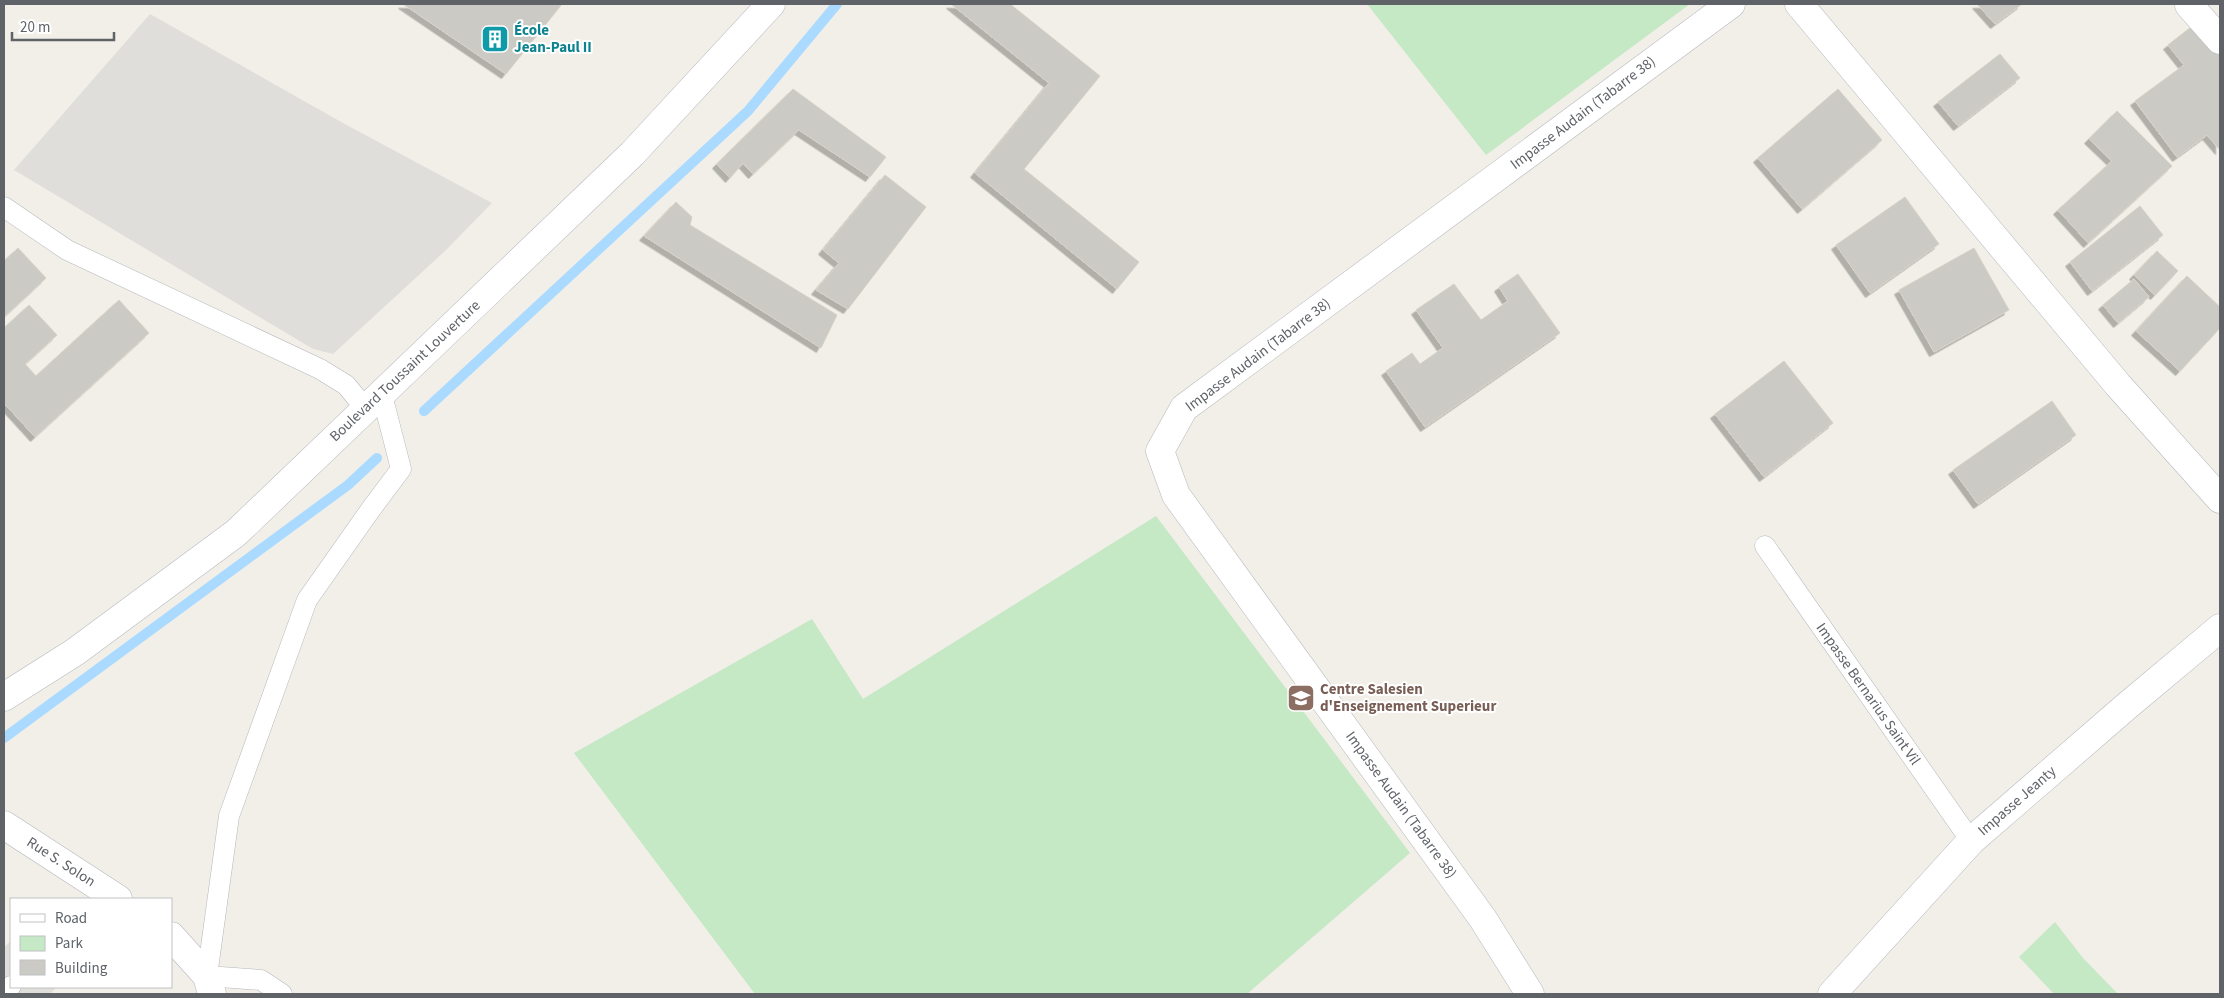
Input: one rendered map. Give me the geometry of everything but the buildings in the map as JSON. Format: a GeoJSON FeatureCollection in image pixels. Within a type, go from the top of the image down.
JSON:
{"type":"FeatureCollection","features":[{"type":"Feature","properties":{"kind":"street","name":"Boulevard Toussaint Louverture"},"geometry":{"type":"LineString","coordinates":[[4,697],[76,652],[236,534],[632,154],[771,4]]}},
{"type":"Feature","properties":{"kind":"street","name":"Impasse Audain (Tabarre 38)"},"geometry":{"type":"LineString","coordinates":[[1530,994],[1483,919],[1176,495],[1160,451],[1184,408],[1731,4]]}},
{"type":"Feature","properties":{"kind":"street"},"geometry":{"type":"LineString","coordinates":[[1799,4],[2118,385],[2220,499]]}},
{"type":"Feature","properties":{"kind":"street"},"geometry":{"type":"LineString","coordinates":[[2189,5],[2220,40]]}},
{"type":"Feature","properties":{"kind":"street","name":"Impasse Jeanty"},"geometry":{"type":"LineString","coordinates":[[1832,994],[1971,841],[2220,628]]}},
{"type":"Feature","properties":{"kind":"street","name":"Rue S. Solon"},"geometry":{"type":"LineString","coordinates":[[4,825],[109,897]]}},
{"type":"Feature","properties":{"kind":"street"},"geometry":{"type":"LineString","coordinates":[[172,937],[209,985]]}},
{"type":"Feature","properties":{"kind":"lane"},"geometry":{"type":"LineString","coordinates":[[4,207],[67,250],[320,369],[374,401],[401,469],[370,509],[308,600],[230,816],[209,985],[262,980],[282,994]]}},
{"type":"Feature","properties":{"kind":"lane","name":"Impasse Bernarius Saint Vil"},"geometry":{"type":"LineString","coordinates":[[1765,546],[1971,841]]}},
{"type":"Feature","properties":{"kind":"shaded area"},"geometry":{"type":"Polygon","coordinates":[[[150,14],[343,123],[492,203],[445,251],[333,354],[313,349],[14,170],[150,14]]]}},
{"type":"Feature","properties":{"kind":"shaded area"},"geometry":{"type":"Polygon","coordinates":[[[10,942],[10,988],[56,988],[50,994],[4,994],[4,947],[10,942]]]}},
{"type":"Feature","properties":{"kind":"green space"},"geometry":{"type":"Polygon","coordinates":[[[1367,4],[1690,4],[1486,155],[1367,4]]]}},
{"type":"Feature","properties":{"kind":"green space"},"geometry":{"type":"Polygon","coordinates":[[[1156,516],[1410,853],[1247,994],[755,994],[574,753],[812,619],[863,699],[1156,516]]]}},
{"type":"Feature","properties":{"kind":"green space"},"geometry":{"type":"Polygon","coordinates":[[[2055,922],[2083,958],[2118,994],[2054,994],[2019,957],[2055,922]]]}},
{"type":"Feature","properties":{"kind":"waterway"},"geometry":{"type":"LineString","coordinates":[[424,411],[748,111],[837,4]]}},
{"type":"Feature","properties":{"kind":"waterway"},"geometry":{"type":"LineString","coordinates":[[4,738],[348,485],[377,458]]}},
{"type":"Feature","properties":{"kind":"place","name":"École Jean-Paul II"},"geometry":{"type":"Point","coordinates":[495,39]}},
{"type":"Feature","properties":{"kind":"place","name":"Centre Salesien d'Enseignement Superieur"},"geometry":{"type":"Point","coordinates":[1301,698]}}]}
